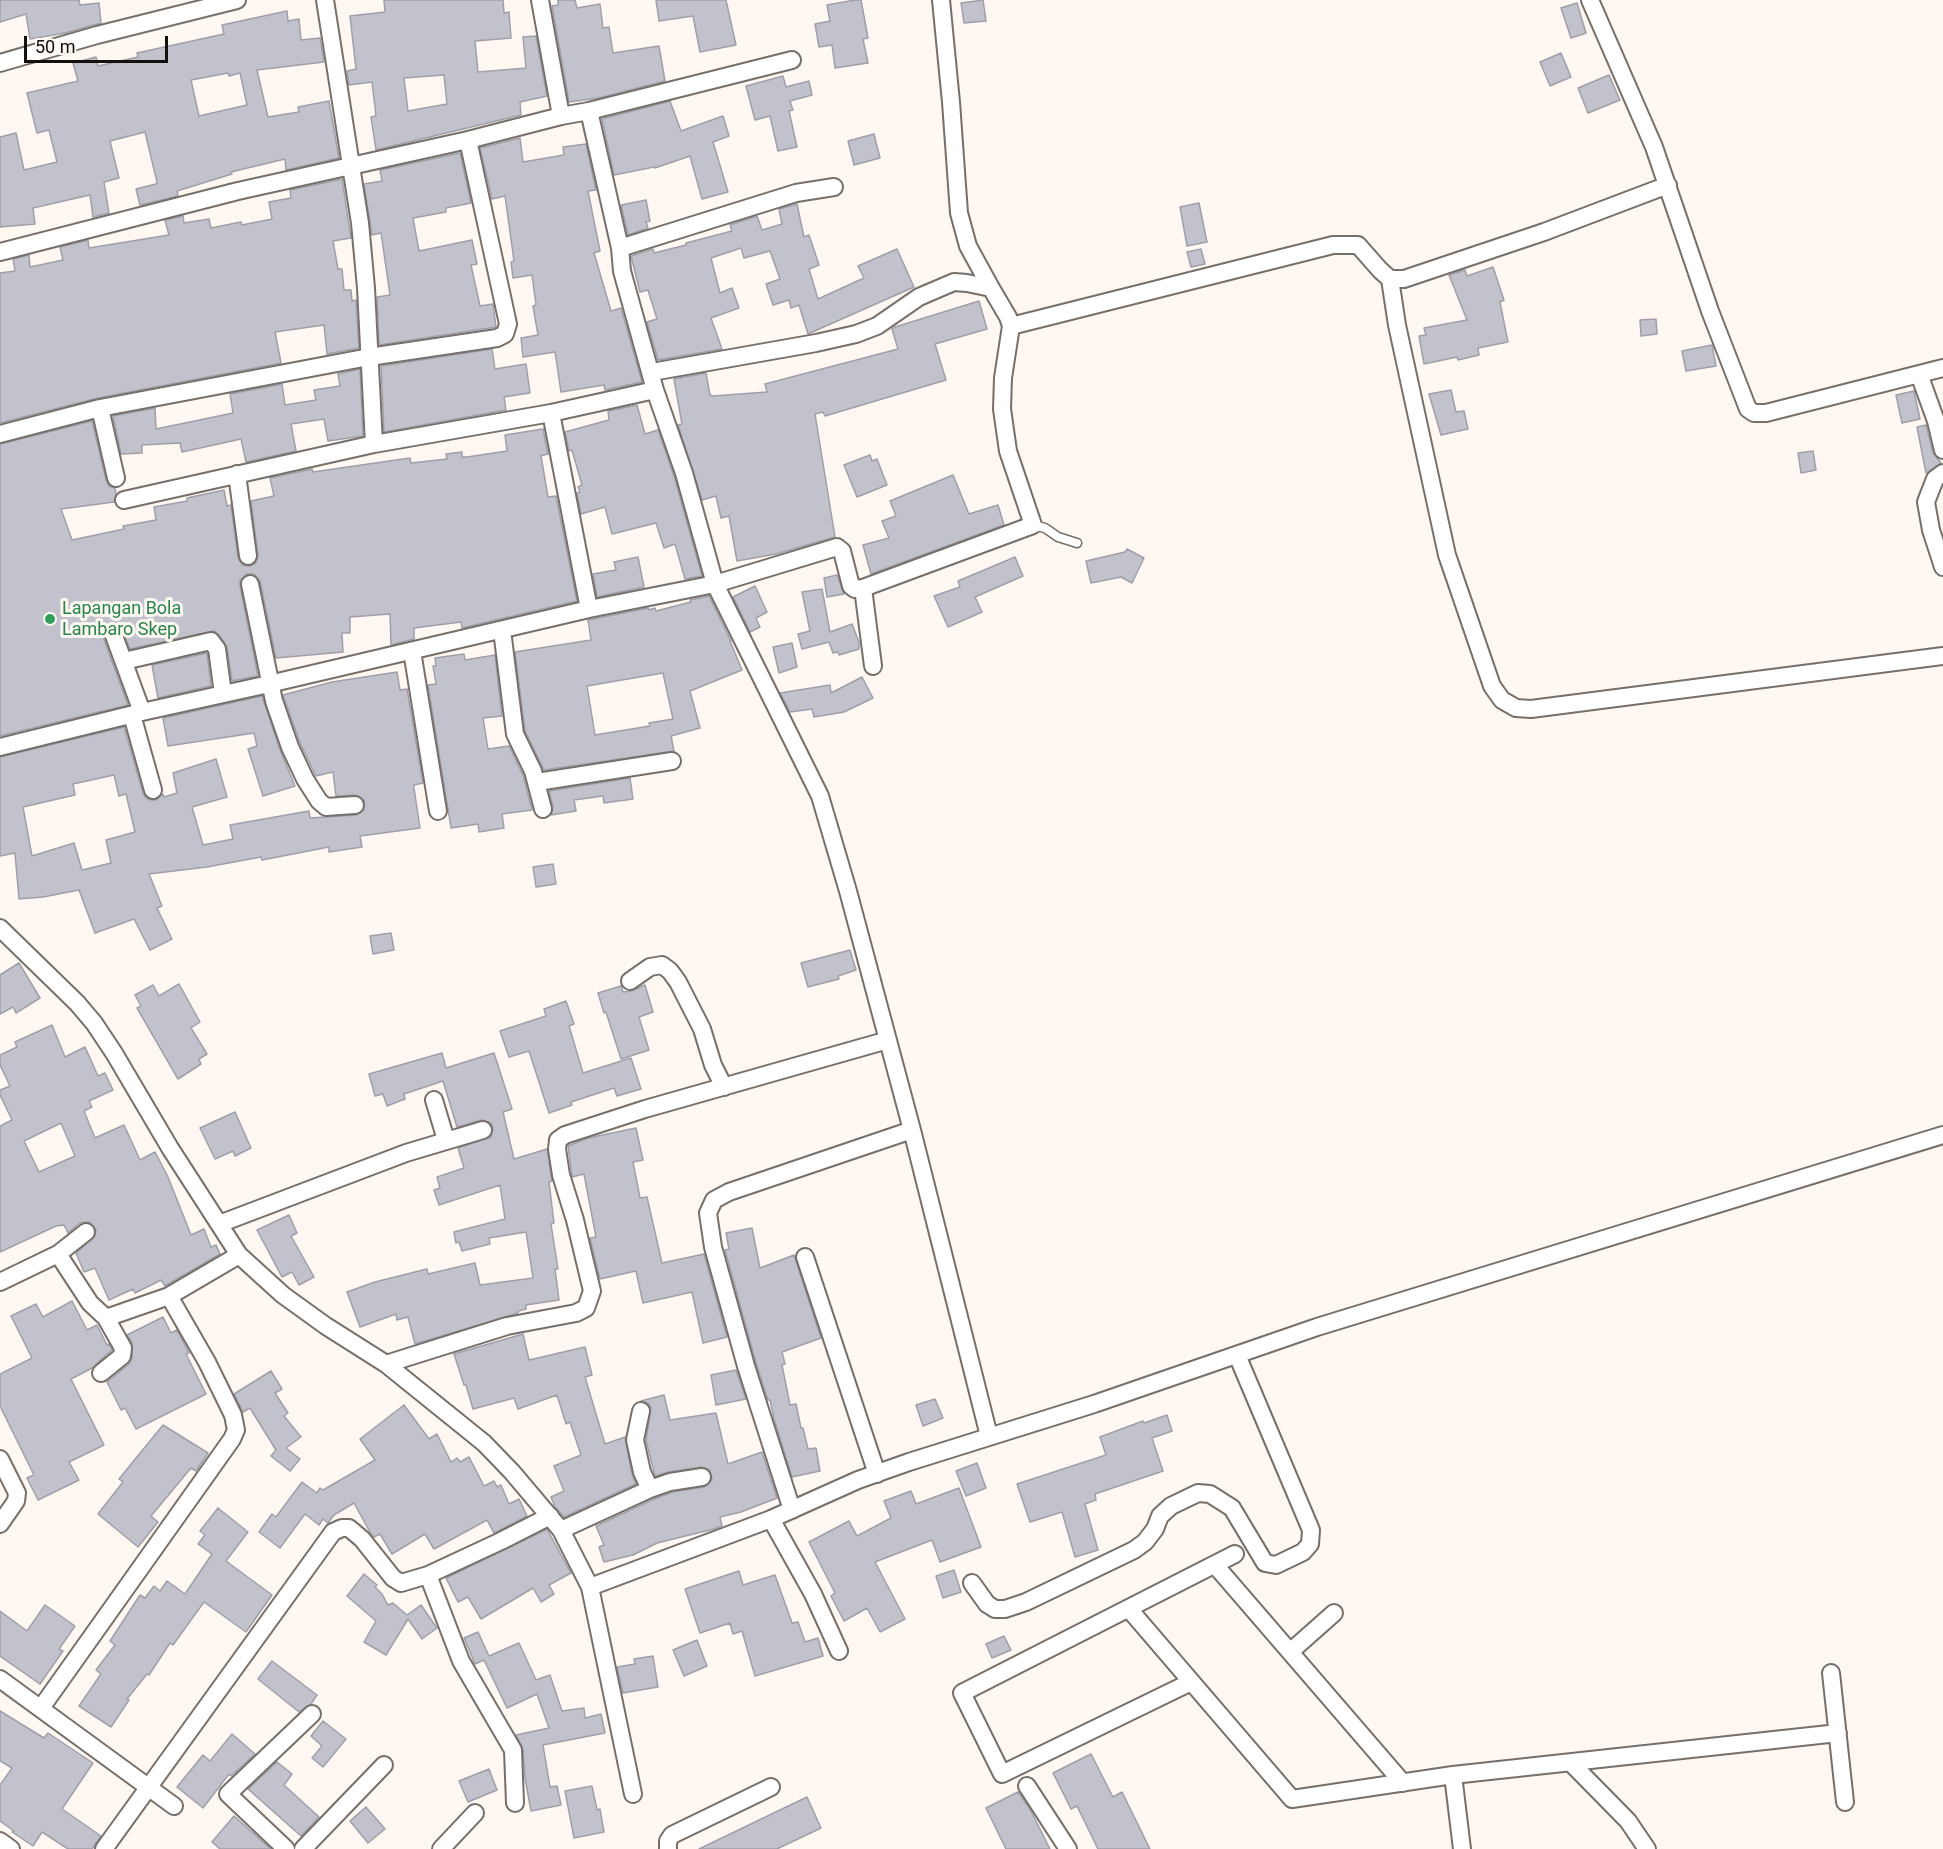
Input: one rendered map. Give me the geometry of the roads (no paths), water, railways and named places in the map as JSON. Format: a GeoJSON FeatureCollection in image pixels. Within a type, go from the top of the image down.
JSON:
{"type":"FeatureCollection","features":[{"type":"Feature","properties":{"kind":"street"},"geometry":{"type":"LineString","coordinates":[[0,63],[97,34],[237,0]]}},
{"type":"Feature","properties":{"kind":"street"},"geometry":{"type":"LineString","coordinates":[[325,0],[360,223],[374,444]]}},
{"type":"Feature","properties":{"kind":"street"},"geometry":{"type":"LineString","coordinates":[[540,0],[561,116]]}},
{"type":"Feature","properties":{"kind":"street"},"geometry":{"type":"LineString","coordinates":[[0,747],[137,713],[589,609],[715,585],[837,548],[841,548],[844,556],[851,586],[855,589],[863,588],[1033,525],[1008,451],[1002,409],[1011,326],[968,246],[959,213],[941,0]]}},
{"type":"Feature","properties":{"kind":"street"},"geometry":{"type":"LineString","coordinates":[[1590,0],[1654,147],[1710,311],[1748,409],[1754,413],[1766,413],[1943,368]]}},
{"type":"Feature","properties":{"kind":"street"},"geometry":{"type":"LineString","coordinates":[[0,252],[238,192],[590,111],[792,60]]}},
{"type":"Feature","properties":{"kind":"street"},"geometry":{"type":"LineString","coordinates":[[590,111],[620,248],[622,272],[655,390],[684,473],[715,585],[820,796],[912,1130],[989,1436]]}},
{"type":"Feature","properties":{"kind":"street"},"geometry":{"type":"LineString","coordinates":[[0,434],[100,408],[369,357],[497,338],[505,334],[508,324],[468,140]]}},
{"type":"Feature","properties":{"kind":"street"},"geometry":{"type":"LineString","coordinates":[[1390,279],[1404,279],[1544,232],[1668,185]]}},
{"type":"Feature","properties":{"kind":"street"},"geometry":{"type":"LineString","coordinates":[[620,248],[796,193],[834,187]]}},
{"type":"Feature","properties":{"kind":"street"},"geometry":{"type":"LineString","coordinates":[[1011,326],[1333,245],[1358,245],[1390,279],[1396,325],[1447,555],[1492,686],[1502,700],[1516,708],[1531,709],[1943,656]]}},
{"type":"Feature","properties":{"kind":"street"},"geometry":{"type":"LineString","coordinates":[[651,372],[856,334],[877,326],[920,297],[954,282],[991,288]]}},
{"type":"Feature","properties":{"kind":"street"},"geometry":{"type":"LineString","coordinates":[[1919,374],[1936,421],[1943,450]]}},
{"type":"Feature","properties":{"kind":"street"},"geometry":{"type":"LineString","coordinates":[[124,500],[374,444],[551,413],[655,390]]}},
{"type":"Feature","properties":{"kind":"street"},"geometry":{"type":"LineString","coordinates":[[100,408],[116,478]]}},
{"type":"Feature","properties":{"kind":"street"},"geometry":{"type":"LineString","coordinates":[[551,413],[589,609]]}},
{"type":"Feature","properties":{"kind":"street"},"geometry":{"type":"LineString","coordinates":[[1943,473],[1935,479],[1926,502],[1931,530],[1943,567]]}},
{"type":"Feature","properties":{"kind":"street"},"geometry":{"type":"LineString","coordinates":[[237,474],[248,556]]}},
{"type":"Feature","properties":{"kind":"street"},"geometry":{"type":"LineString","coordinates":[[250,584],[269,684],[290,747],[305,779],[319,801],[326,807],[355,805]]}},
{"type":"Feature","properties":{"kind":"street"},"geometry":{"type":"LineString","coordinates":[[863,588],[873,666]]}},
{"type":"Feature","properties":{"kind":"street"},"geometry":{"type":"LineString","coordinates":[[502,630],[516,734],[537,782],[543,809]]}},
{"type":"Feature","properties":{"kind":"street"},"geometry":{"type":"LineString","coordinates":[[113,633],[124,661],[153,790]]}},
{"type":"Feature","properties":{"kind":"street"},"geometry":{"type":"LineString","coordinates":[[124,661],[211,641],[216,649],[223,694]]}},
{"type":"Feature","properties":{"kind":"street"},"geometry":{"type":"LineString","coordinates":[[412,651],[438,811]]}},
{"type":"Feature","properties":{"kind":"street"},"geometry":{"type":"LineString","coordinates":[[537,782],[672,760]]}},
{"type":"Feature","properties":{"kind":"street"},"geometry":{"type":"LineString","coordinates":[[0,928],[77,1003],[94,1023],[170,1148],[239,1254],[284,1295],[317,1320],[386,1364],[484,1443],[561,1530],[590,1587],[633,1794]]}},
{"type":"Feature","properties":{"kind":"street"},"geometry":{"type":"LineString","coordinates":[[630,981],[650,968],[662,965],[670,972],[678,982],[702,1029],[713,1065],[724,1087]]}},
{"type":"Feature","properties":{"kind":"street"},"geometry":{"type":"LineString","coordinates":[[386,1364],[507,1326],[576,1313],[586,1308],[592,1292],[556,1149],[558,1140],[565,1135],[645,1108],[888,1040]]}},
{"type":"Feature","properties":{"kind":"street"},"geometry":{"type":"LineString","coordinates":[[435,1100],[446,1140]]}},
{"type":"Feature","properties":{"kind":"street"},"geometry":{"type":"LineString","coordinates":[[219,1224],[406,1153],[483,1130]]}},
{"type":"Feature","properties":{"kind":"street"},"geometry":{"type":"LineString","coordinates":[[792,1509],[746,1366],[713,1247],[708,1213],[714,1200],[729,1192],[912,1130]]}},
{"type":"Feature","properties":{"kind":"street"},"geometry":{"type":"LineString","coordinates":[[590,1587],[771,1519],[877,1474],[989,1436],[1094,1404],[1317,1327],[1943,1136]]}},
{"type":"Feature","properties":{"kind":"street"},"geometry":{"type":"LineString","coordinates":[[0,1282],[58,1254],[86,1232]]}},
{"type":"Feature","properties":{"kind":"street"},"geometry":{"type":"LineString","coordinates":[[58,1254],[90,1303],[106,1318],[123,1348],[122,1356],[101,1373]]}},
{"type":"Feature","properties":{"kind":"street"},"geometry":{"type":"LineString","coordinates":[[106,1318],[169,1296],[239,1254]]}},
{"type":"Feature","properties":{"kind":"street"},"geometry":{"type":"LineString","coordinates":[[805,1257],[877,1474]]}},
{"type":"Feature","properties":{"kind":"street"},"geometry":{"type":"LineString","coordinates":[[41,1708],[232,1439],[236,1430],[233,1415],[207,1362],[169,1296]]}},
{"type":"Feature","properties":{"kind":"street"},"geometry":{"type":"LineString","coordinates":[[972,1583],[987,1604],[995,1609],[1005,1609],[1026,1602],[1134,1550],[1145,1542],[1155,1529],[1160,1516],[1171,1506],[1198,1493],[1210,1494],[1232,1508],[1264,1563],[1276,1564],[1303,1552],[1310,1544],[1311,1530],[1237,1355]]}},
{"type":"Feature","properties":{"kind":"street"},"geometry":{"type":"LineString","coordinates":[[641,1411],[635,1440],[637,1453],[650,1489]]}},
{"type":"Feature","properties":{"kind":"street"},"geometry":{"type":"LineString","coordinates":[[0,1459],[17,1492],[16,1501],[0,1524]]}},
{"type":"Feature","properties":{"kind":"street"},"geometry":{"type":"LineString","coordinates":[[561,1530],[650,1489],[670,1482],[702,1477]]}},
{"type":"Feature","properties":{"kind":"street"},"geometry":{"type":"LineString","coordinates":[[104,1849],[333,1532],[349,1528],[362,1539],[393,1578],[401,1583],[428,1575],[549,1516]]}},
{"type":"Feature","properties":{"kind":"street"},"geometry":{"type":"LineString","coordinates":[[771,1519],[813,1594],[839,1651]]}},
{"type":"Feature","properties":{"kind":"street"},"geometry":{"type":"LineString","coordinates":[[1191,1682],[1002,1774],[962,1694],[1235,1554]]}},
{"type":"Feature","properties":{"kind":"street"},"geometry":{"type":"LineString","coordinates":[[1215,1565],[1403,1783]]}},
{"type":"Feature","properties":{"kind":"street"},"geometry":{"type":"LineString","coordinates":[[428,1575],[461,1661],[513,1750],[515,1803]]}},
{"type":"Feature","properties":{"kind":"street"},"geometry":{"type":"LineString","coordinates":[[1129,1609],[1292,1799],[1453,1775],[1838,1733]]}},
{"type":"Feature","properties":{"kind":"street"},"geometry":{"type":"LineString","coordinates":[[1290,1653],[1334,1613]]}},
{"type":"Feature","properties":{"kind":"street"},"geometry":{"type":"LineString","coordinates":[[1832,1674],[1845,1802]]}},
{"type":"Feature","properties":{"kind":"street"},"geometry":{"type":"LineString","coordinates":[[0,1679],[174,1806]]}},
{"type":"Feature","properties":{"kind":"street"},"geometry":{"type":"LineString","coordinates":[[286,1849],[228,1794],[312,1714]]}},
{"type":"Feature","properties":{"kind":"street"},"geometry":{"type":"LineString","coordinates":[[1571,1763],[1628,1821],[1647,1849]]}},
{"type":"Feature","properties":{"kind":"street"},"geometry":{"type":"LineString","coordinates":[[303,1849],[384,1765]]}},
{"type":"Feature","properties":{"kind":"street"},"geometry":{"type":"LineString","coordinates":[[1453,1775],[1462,1849]]}},
{"type":"Feature","properties":{"kind":"street"},"geometry":{"type":"LineString","coordinates":[[1027,1786],[1068,1849]]}},
{"type":"Feature","properties":{"kind":"street"},"geometry":{"type":"LineString","coordinates":[[668,1849],[668,1841],[672,1834],[771,1787]]}},
{"type":"Feature","properties":{"kind":"street"},"geometry":{"type":"LineString","coordinates":[[441,1849],[475,1813]]}},
{"type":"Feature","properties":{"kind":"street"},"geometry":{"type":"LineString","coordinates":[[0,1841],[10,1849]]}},
{"type":"Feature","properties":{"kind":"lane"},"geometry":{"type":"LineString","coordinates":[[1033,525],[1077,543]]}},
{"type":"Feature","properties":{"kind":"place","name":"Lapangan Bola Lambaro Skep"},"geometry":{"type":"Point","coordinates":[50,619]}}]}
